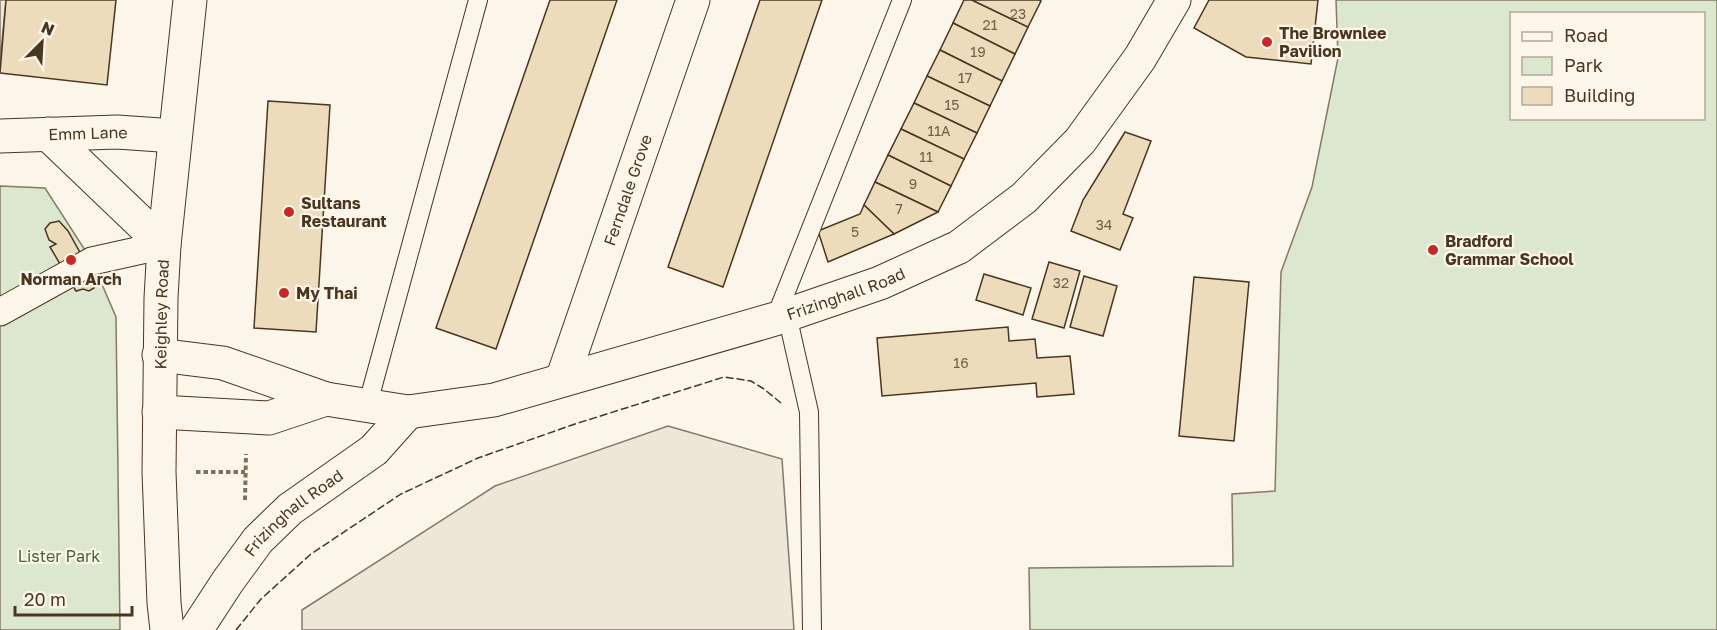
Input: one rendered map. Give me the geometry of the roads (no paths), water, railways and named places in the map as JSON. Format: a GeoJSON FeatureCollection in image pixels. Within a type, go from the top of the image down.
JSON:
{"type":"FeatureCollection","features":[{"type":"Feature","properties":{"kind":"main road","name":"Keighley Road"},"geometry":{"type":"LineString","coordinates":[[167,630],[159,472],[159,355],[164,245],[190,0]]}},
{"type":"Feature","properties":{"kind":"main road","name":"Ferndale Grove"},"geometry":{"type":"LineString","coordinates":[[562,380],[693,0]]}},
{"type":"Feature","properties":{"kind":"main road","name":"Frizinghall Road"},"geometry":{"type":"LineString","coordinates":[[159,355],[223,363],[326,399],[408,412],[494,400],[781,317],[880,283],[958,247],[1024,198],[1080,141],[1140,58],[1174,0]]}},
{"type":"Feature","properties":{"kind":"main road","name":"Emm Lane"},"geometry":{"type":"LineString","coordinates":[[0,136],[117,132],[176,136]]}},
{"type":"Feature","properties":{"kind":"main road"},"geometry":{"type":"LineString","coordinates":[[48,135],[164,245]]}},
{"type":"Feature","properties":{"kind":"main road","name":"Frizinghall Road"},"geometry":{"type":"LineString","coordinates":[[159,412],[268,418],[326,399]]}},
{"type":"Feature","properties":{"kind":"main road","name":"Frizinghall Road"},"geometry":{"type":"LineString","coordinates":[[196,630],[258,540],[290,509],[374,450],[408,412]]}},
{"type":"Feature","properties":{"kind":"street"},"geometry":{"type":"LineString","coordinates":[[0,312],[92,261],[164,245]]}},
{"type":"Feature","properties":{"kind":"lane"},"geometry":{"type":"LineString","coordinates":[[367,407],[478,0]]}},
{"type":"Feature","properties":{"kind":"lane"},"geometry":{"type":"LineString","coordinates":[[813,630],[809,412],[781,317],[902,0]]}},
{"type":"Feature","properties":{"kind":"place","name":"The Brownlee Pavilion"},"geometry":{"type":"Point","coordinates":[1267,42]}},
{"type":"Feature","properties":{"kind":"place","name":"Sultans Restaurant"},"geometry":{"type":"Point","coordinates":[289,212]}},
{"type":"Feature","properties":{"kind":"place","name":"Bradford Grammar School"},"geometry":{"type":"Point","coordinates":[1433,250]}},
{"type":"Feature","properties":{"kind":"place","name":"Norman Arch"},"geometry":{"type":"Point","coordinates":[71,260]}},
{"type":"Feature","properties":{"kind":"place","name":"My Thai"},"geometry":{"type":"Point","coordinates":[284,293]}},
{"type":"Feature","properties":{"kind":"park label","name":"Lister Park"},"geometry":{"type":"Point","coordinates":[59,556]}}]}
